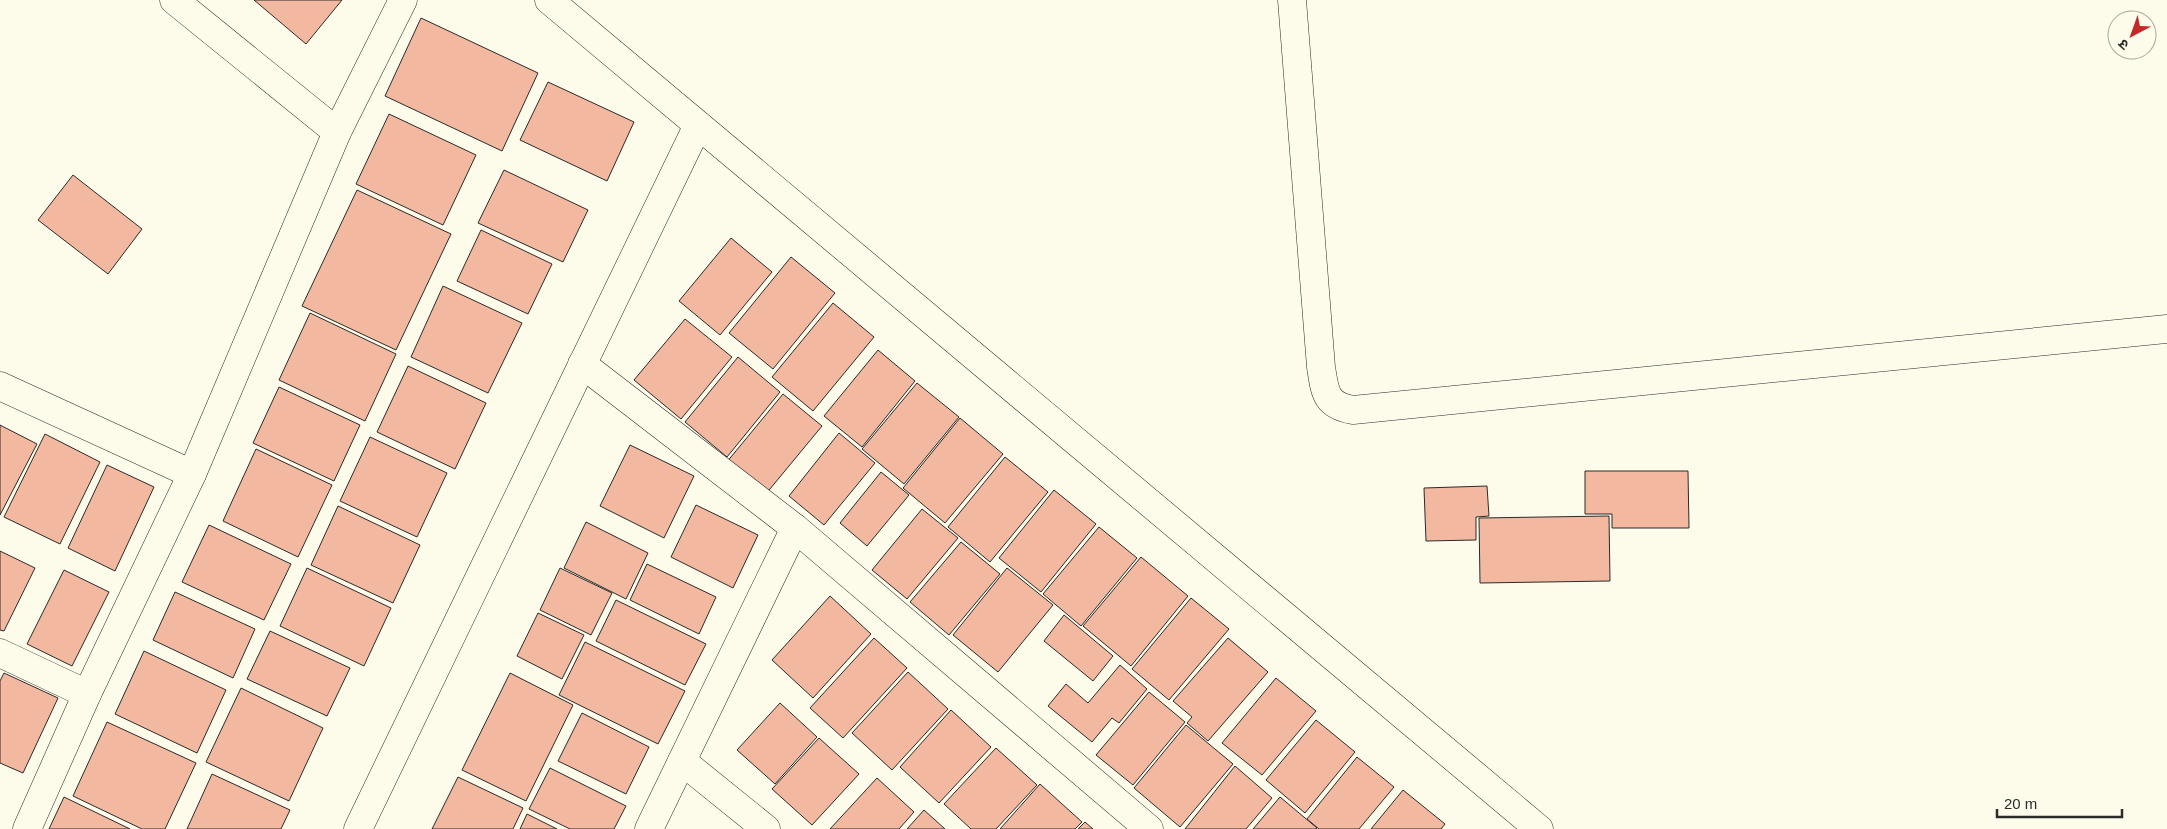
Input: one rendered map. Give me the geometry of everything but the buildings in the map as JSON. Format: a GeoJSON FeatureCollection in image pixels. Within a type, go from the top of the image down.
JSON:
{"type":"FeatureCollection","features":[{"type":"Feature","properties":{"kind":"street"},"geometry":{"type":"LineString","coordinates":[[174,0],[337,132]]}},
{"type":"Feature","properties":{"kind":"street"},"geometry":{"type":"LineString","coordinates":[[27,829],[87,694],[192,474],[337,132],[403,0]]}},
{"type":"Feature","properties":{"kind":"street"},"geometry":{"type":"LineString","coordinates":[[549,0],[1539,829]]}},
{"type":"Feature","properties":{"kind":"street"},"geometry":{"type":"LineString","coordinates":[[1292,0],[1322,368],[1325,390],[1330,400],[1339,408],[1353,410],[2167,329]]}},
{"type":"Feature","properties":{"kind":"street"},"geometry":{"type":"LineString","coordinates":[[358,829],[698,125]]}},
{"type":"Feature","properties":{"kind":"street"},"geometry":{"type":"LineString","coordinates":[[582,364],[795,528],[1150,829]]}},
{"type":"Feature","properties":{"kind":"street"},"geometry":{"type":"LineString","coordinates":[[0,386],[192,474]]}},
{"type":"Feature","properties":{"kind":"street"},"geometry":{"type":"LineString","coordinates":[[649,829],[795,528]]}},
{"type":"Feature","properties":{"kind":"street"},"geometry":{"type":"LineString","coordinates":[[0,653],[87,694]]}},
{"type":"Feature","properties":{"kind":"street"},"geometry":{"type":"LineString","coordinates":[[682,761],[766,829]]}}]}
